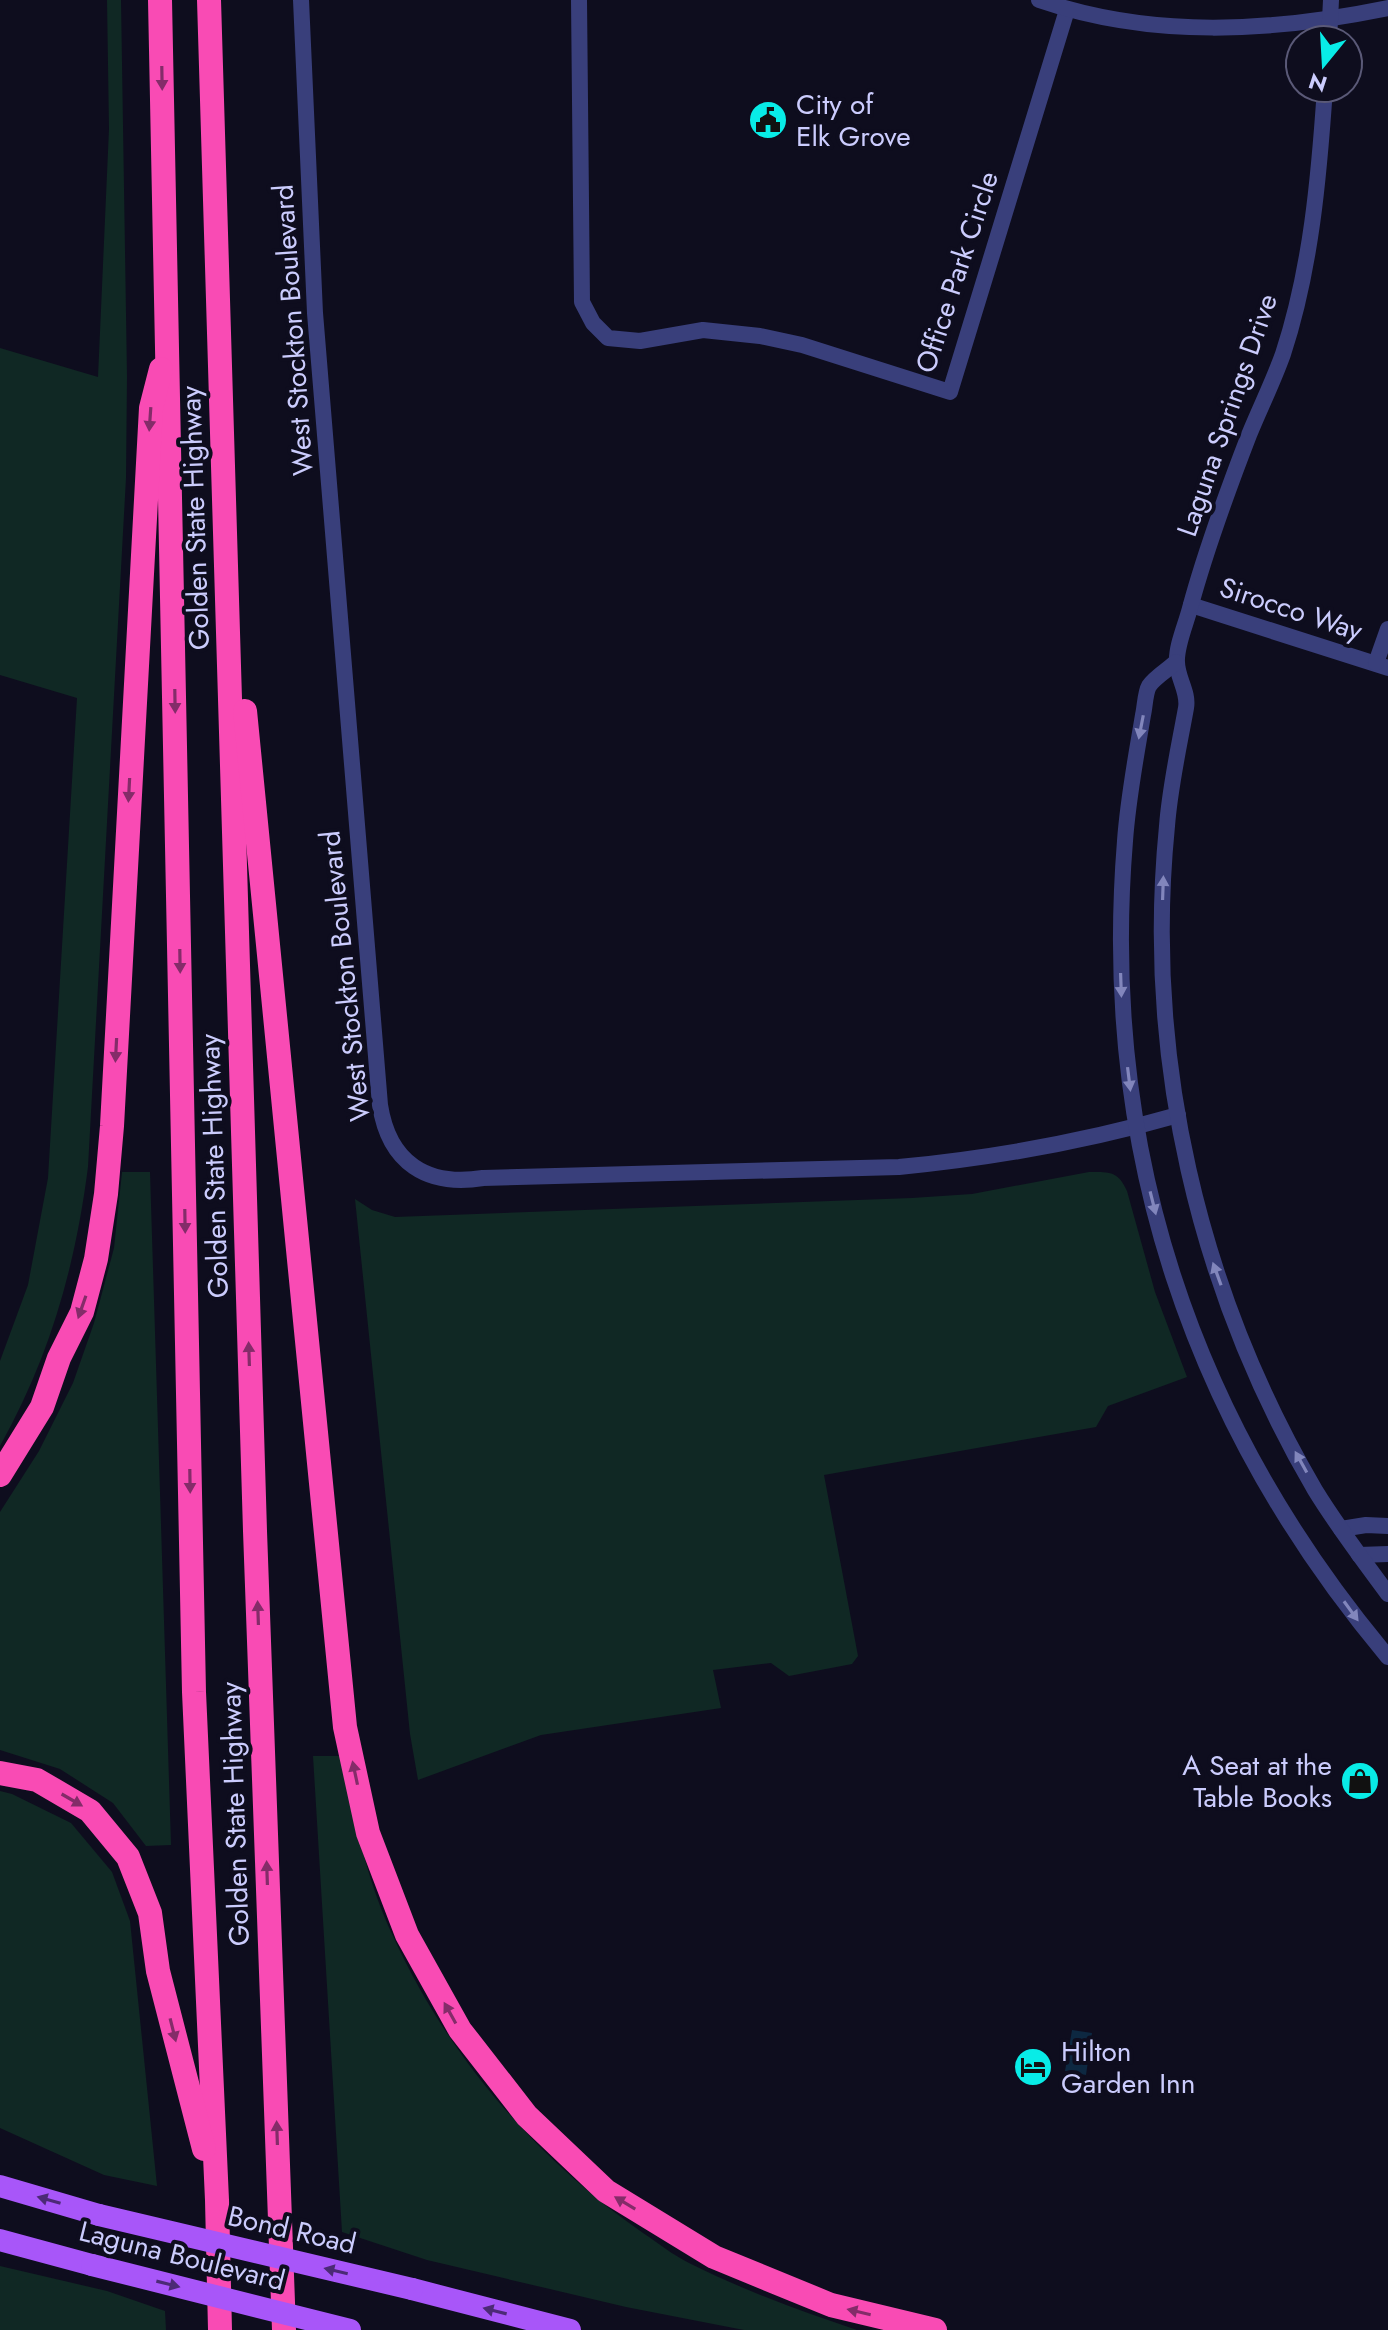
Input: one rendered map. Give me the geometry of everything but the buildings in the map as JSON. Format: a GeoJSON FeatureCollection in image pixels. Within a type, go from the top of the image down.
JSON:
{"type":"FeatureCollection","features":[{"type":"Feature","properties":{"kind":"highway","name":"Golden State Highway"},"geometry":{"type":"LineString","coordinates":[[160,0],[194,1692],[220,2330]]}},
{"type":"Feature","properties":{"kind":"highway","name":"Golden State Highway"},"geometry":{"type":"LineString","coordinates":[[209,0],[254,1515],[284,2330]]}},
{"type":"Feature","properties":{"kind":"highway"},"geometry":{"type":"LineString","coordinates":[[0,1475],[42,1407],[59,1358],[82,1312],[96,1259],[106,1194],[151,408],[168,343]]}},
{"type":"Feature","properties":{"kind":"highway"},"geometry":{"type":"LineString","coordinates":[[224,498],[345,1727],[368,1833],[401,1921],[460,2030],[527,2116],[606,2191],[714,2257],[831,2305],[935,2330]]}},
{"type":"Feature","properties":{"kind":"highway"},"geometry":{"type":"LineString","coordinates":[[0,1773],[37,1780],[90,1811],[128,1857],[150,1913],[158,1971],[217,2200]]}},
{"type":"Feature","properties":{"kind":"main road","name":"Bond Road"},"geometry":{"type":"LineString","coordinates":[[0,2186],[99,2215],[570,2330]]}},
{"type":"Feature","properties":{"kind":"main road","name":"Laguna Boulevard"},"geometry":{"type":"LineString","coordinates":[[0,2240],[350,2330]]}},
{"type":"Feature","properties":{"kind":"street","name":"West Stockton Boulevard"},"geometry":{"type":"LineString","coordinates":[[301,0],[315,313],[380,1105],[382,1121],[391,1144],[414,1167],[435,1178],[459,1182],[483,1178],[899,1167],[965,1161],[1135,1127],[1178,1115]]}},
{"type":"Feature","properties":{"kind":"street","name":"Office Park Circle"},"geometry":{"type":"LineString","coordinates":[[579,0],[582,302],[593,323],[608,338],[640,341],[703,330],[760,336],[802,345],[950,392],[1067,10]]}},
{"type":"Feature","properties":{"kind":"street"},"geometry":{"type":"LineString","coordinates":[[1039,0],[1108,20],[1168,28],[1261,28],[1331,20],[1388,8]]}},
{"type":"Feature","properties":{"kind":"street"},"geometry":{"type":"LineString","coordinates":[[1331,0],[1331,24]]}},
{"type":"Feature","properties":{"kind":"street","name":"Laguna Springs Drive"},"geometry":{"type":"LineString","coordinates":[[1176,662],[1217,517],[1283,354],[1305,266],[1318,180],[1324,104]]}},
{"type":"Feature","properties":{"kind":"street","name":"Sirocco Way"},"geometry":{"type":"LineString","coordinates":[[1191,605],[1382,666]]}},
{"type":"Feature","properties":{"kind":"street"},"geometry":{"type":"LineString","coordinates":[[1382,666],[1388,629]]}},
{"type":"Feature","properties":{"kind":"street"},"geometry":{"type":"LineString","coordinates":[[1388,1594],[1316,1492],[1281,1427],[1243,1347],[1192,1190],[1164,1022],[1162,950],[1166,831],[1188,701],[1176,662],[1149,686],[1126,819],[1119,927],[1120,972],[1123,1031],[1135,1127],[1171,1276],[1224,1405],[1278,1506],[1353,1616],[1388,1657]]}},
{"type":"Feature","properties":{"kind":"street"},"geometry":{"type":"LineString","coordinates":[[1341,1529],[1388,1526]]}},
{"type":"Feature","properties":{"kind":"street"},"geometry":{"type":"LineString","coordinates":[[1359,1555],[1388,1554]]}},
{"type":"Feature","properties":{"kind":"green space"},"geometry":{"type":"Polygon","coordinates":[[[107,0],[121,0],[126,478],[88,1167],[76,1241],[58,1311],[33,1379],[0,1446],[0,1361],[28,1285],[48,1178],[77,698],[0,675],[0,348],[98,377],[109,129],[107,0]]]}},
{"type":"Feature","properties":{"kind":"green space"},"geometry":{"type":"Polygon","coordinates":[[[122,1172],[150,1172],[171,1845],[146,1846],[113,1803],[60,1769],[0,1750],[0,1512],[39,1451],[73,1383],[94,1323],[114,1248],[122,1172]]]}},
{"type":"Feature","properties":{"kind":"green space"},"geometry":{"type":"Polygon","coordinates":[[[1089,1172],[1117,1176],[1127,1191],[1155,1292],[1187,1377],[1108,1406],[1096,1427],[824,1475],[858,1656],[852,1664],[789,1676],[771,1663],[713,1670],[721,1708],[541,1735],[418,1780],[410,1734],[355,1199],[372,1210],[395,1217],[912,1198],[972,1194],[1089,1172]]]}},
{"type":"Feature","properties":{"kind":"green space"},"geometry":{"type":"Polygon","coordinates":[[[313,1756],[341,1756],[368,1870],[393,1936],[415,1980],[468,2063],[531,2138],[604,2204],[683,2260],[793,2308],[857,2330],[744,2330],[626,2307],[427,2260],[342,2232],[313,1756]]]}},
{"type":"Feature","properties":{"kind":"green space"},"geometry":{"type":"Polygon","coordinates":[[[0,1791],[71,1823],[112,1872],[130,1921],[157,2186],[104,2175],[0,2128],[0,1791]]]}},
{"type":"Feature","properties":{"kind":"green space"},"geometry":{"type":"Polygon","coordinates":[[[0,2266],[107,2291],[165,2311],[166,2330],[0,2330],[0,2266]]]}},
{"type":"Feature","properties":{"kind":"water"},"geometry":{"type":"Polygon","coordinates":[[[1072,2030],[1092,2033],[1086,2075],[1065,2071],[1072,2030]]]}},
{"type":"Feature","properties":{"kind":"place","name":"City of Elk Grove"},"geometry":{"type":"Point","coordinates":[768,120]}},
{"type":"Feature","properties":{"kind":"place","name":"A Seat at the Table Books"},"geometry":{"type":"Point","coordinates":[1360,1781]}},
{"type":"Feature","properties":{"kind":"place","name":"Hilton Garden Inn"},"geometry":{"type":"Point","coordinates":[1033,2067]}}]}
